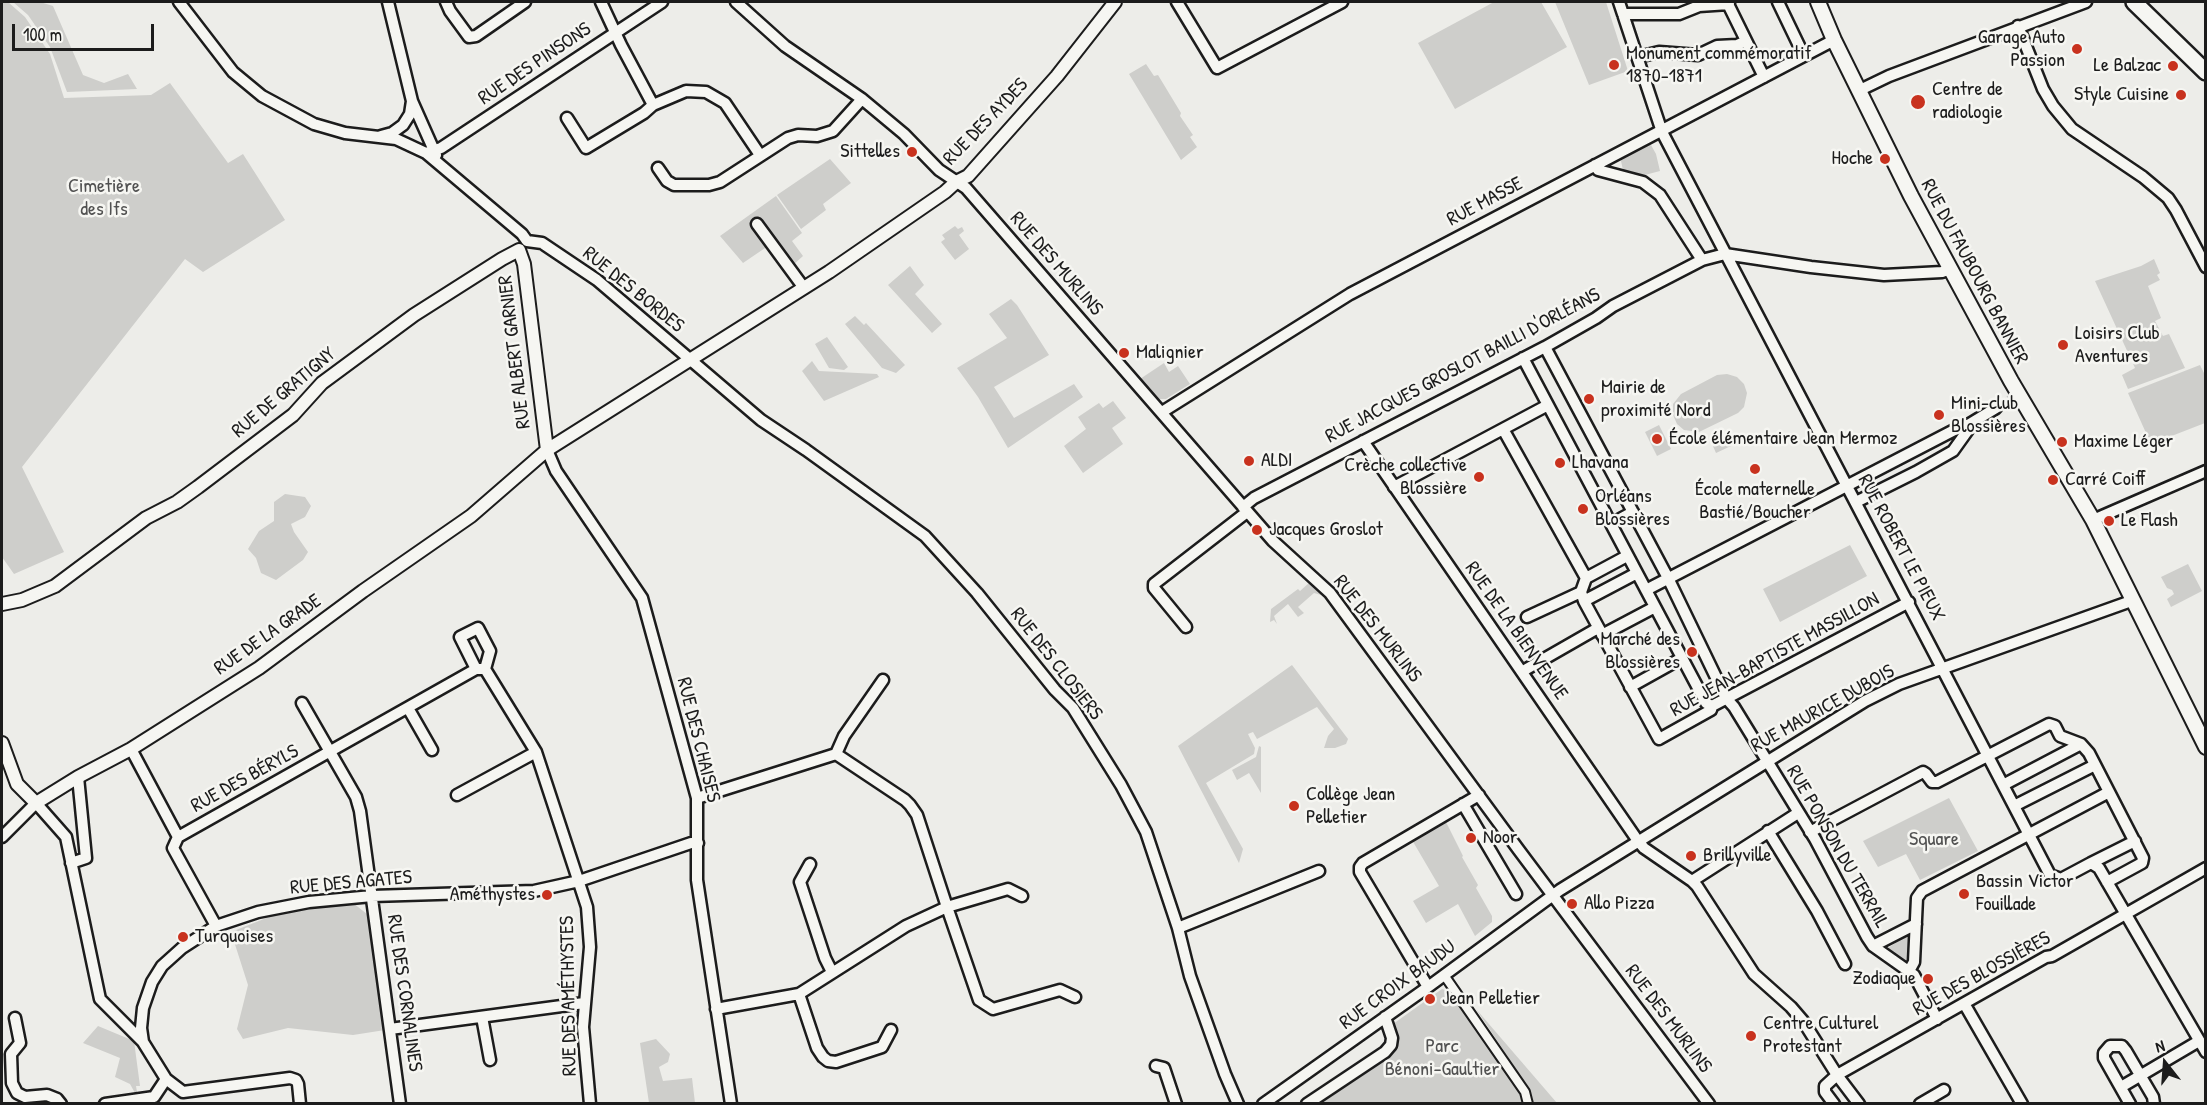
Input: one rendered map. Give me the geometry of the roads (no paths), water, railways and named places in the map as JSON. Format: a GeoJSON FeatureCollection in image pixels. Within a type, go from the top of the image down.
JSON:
{"type":"FeatureCollection","features":[{"type":"Feature","properties":{"kind":"main road","name":"RUE DU FAUBOURG BANNIER"},"geometry":{"type":"LineString","coordinates":[[1818,2],[1834,40],[1911,196],[2015,397],[2093,520],[2205,747]]}},
{"type":"Feature","properties":{"kind":"main road"},"geometry":{"type":"LineString","coordinates":[[2134,2],[2205,72]]}},
{"type":"Feature","properties":{"kind":"street"},"geometry":{"type":"LineString","coordinates":[[179,2],[233,72],[262,96],[314,124],[345,133],[396,139],[430,152],[428,138],[412,101],[388,2]]}},
{"type":"Feature","properties":{"kind":"street"},"geometry":{"type":"LineString","coordinates":[[446,2],[455,19],[469,37],[476,36],[525,2]]}},
{"type":"Feature","properties":{"kind":"street"},"geometry":{"type":"LineString","coordinates":[[601,2],[653,105]]}},
{"type":"Feature","properties":{"kind":"street","name":"RUE DES PINSONS"},"geometry":{"type":"LineString","coordinates":[[430,152],[441,148],[662,2]]}},
{"type":"Feature","properties":{"kind":"street","name":"RUE DES MURLINS"},"geometry":{"type":"LineString","coordinates":[[736,2],[785,46],[862,99],[904,134],[939,170],[966,188],[1273,541],[1330,593],[1709,1104]]}},
{"type":"Feature","properties":{"kind":"street","name":"RUE DES AYDES"},"geometry":{"type":"LineString","coordinates":[[690,361],[804,288],[936,199],[956,182],[968,176],[1057,76],[1115,2]]}},
{"type":"Feature","properties":{"kind":"street"},"geometry":{"type":"LineString","coordinates":[[1177,2],[1216,69],[1342,2]]}},
{"type":"Feature","properties":{"kind":"street","name":"RUE ROBERT LE PIEUX"},"geometry":{"type":"LineString","coordinates":[[1619,2],[1662,132],[2050,875],[2061,879],[2091,863]]}},
{"type":"Feature","properties":{"kind":"street"},"geometry":{"type":"LineString","coordinates":[[1778,2],[1804,56]]}},
{"type":"Feature","properties":{"kind":"street"},"geometry":{"type":"LineString","coordinates":[[1860,90],[1889,76],[2086,2]]}},
{"type":"Feature","properties":{"kind":"street"},"geometry":{"type":"LineString","coordinates":[[1623,14],[1679,14],[1699,6],[1728,3],[1764,77]]}},
{"type":"Feature","properties":{"kind":"street"},"geometry":{"type":"LineString","coordinates":[[2019,26],[2043,89],[2060,115],[2072,129],[2143,177],[2168,198],[2205,267]]}},
{"type":"Feature","properties":{"kind":"street","name":"RUE MASSE"},"geometry":{"type":"LineString","coordinates":[[1162,412],[1350,294],[1834,40]]}},
{"type":"Feature","properties":{"kind":"street"},"geometry":{"type":"LineString","coordinates":[[1638,57],[1659,52],[1698,55],[1717,46],[1737,45],[1746,41]]}},
{"type":"Feature","properties":{"kind":"street"},"geometry":{"type":"LineString","coordinates":[[567,118],[586,148],[644,113],[653,105],[686,91],[706,92],[725,103],[760,155]]}},
{"type":"Feature","properties":{"kind":"street"},"geometry":{"type":"LineString","coordinates":[[658,168],[667,181],[674,185],[709,185],[720,182],[760,155],[798,135],[817,136],[833,130],[862,99]]}},
{"type":"Feature","properties":{"kind":"street"},"geometry":{"type":"LineString","coordinates":[[375,137],[386,136],[403,124],[410,114],[412,101]]}},
{"type":"Feature","properties":{"kind":"street"},"geometry":{"type":"LineString","coordinates":[[403,124],[418,130],[428,138]]}},
{"type":"Feature","properties":{"kind":"street","name":"RUE DES BORDES"},"geometry":{"type":"LineString","coordinates":[[430,152],[522,234],[523,246],[542,243],[597,280],[690,361]]}},
{"type":"Feature","properties":{"kind":"street"},"geometry":{"type":"LineString","coordinates":[[1595,165],[1598,170],[1642,182],[1660,195],[1702,260]]}},
{"type":"Feature","properties":{"kind":"street"},"geometry":{"type":"LineString","coordinates":[[758,224],[804,288]]}},
{"type":"Feature","properties":{"kind":"street","name":"RUE ALBERT GARNIER"},"geometry":{"type":"LineString","coordinates":[[523,246],[547,450]]}},
{"type":"Feature","properties":{"kind":"street","name":"RUE DE GRATIGNY"},"geometry":{"type":"LineString","coordinates":[[2,604],[22,600],[55,586],[146,518],[177,501],[207,480],[293,415],[322,383],[414,315],[523,246]]}},
{"type":"Feature","properties":{"kind":"street"},"geometry":{"type":"LineString","coordinates":[[1725,254],[1811,267],[1884,274],[1942,272],[1950,269]]}},
{"type":"Feature","properties":{"kind":"street","name":"RUE JACQUES GROSLOT BAILLI D'ORLÉANS"},"geometry":{"type":"LineString","coordinates":[[1186,627],[1154,588],[1154,584],[1245,509],[1254,498],[1545,347],[1613,306],[1702,260],[1725,254]]}},
{"type":"Feature","properties":{"kind":"street","name":"RUE PONSON DU TERRAIL"},"geometry":{"type":"LineString","coordinates":[[1545,347],[1668,578],[1726,698],[1734,707],[1810,832],[1873,946],[1909,971]]}},
{"type":"Feature","properties":{"kind":"street"},"geometry":{"type":"LineString","coordinates":[[1523,358],[1706,703],[1712,706]]}},
{"type":"Feature","properties":{"kind":"street","name":"RUE DE LA GRADE"},"geometry":{"type":"LineString","coordinates":[[2,837],[36,803],[78,777],[131,749],[259,669],[363,591],[471,516],[547,450],[690,361]]}},
{"type":"Feature","properties":{"kind":"street","name":"RUE DES CLOSIERS"},"geometry":{"type":"LineString","coordinates":[[690,361],[761,420],[925,536],[977,593],[1055,690],[1073,708],[1121,785],[1146,832],[1178,928],[1190,976],[1225,1074],[1239,1104]]}},
{"type":"Feature","properties":{"kind":"street"},"geometry":{"type":"LineString","coordinates":[[1394,487],[1548,405]]}},
{"type":"Feature","properties":{"kind":"street"},"geometry":{"type":"LineString","coordinates":[[1646,590],[1964,425],[1968,425],[1996,408]]}},
{"type":"Feature","properties":{"kind":"street"},"geometry":{"type":"LineString","coordinates":[[1856,502],[1953,451],[1968,430],[1968,425]]}},
{"type":"Feature","properties":{"kind":"street"},"geometry":{"type":"LineString","coordinates":[[1503,429],[1586,578],[1582,597],[1630,687],[1682,658]]}},
{"type":"Feature","properties":{"kind":"street","name":"RUE DE LA BIENVENUE"},"geometry":{"type":"LineString","coordinates":[[1363,441],[1638,841],[1644,848],[1692,881]]}},
{"type":"Feature","properties":{"kind":"street","name":"RUE DES CHAISES"},"geometry":{"type":"LineString","coordinates":[[547,450],[556,471],[642,598],[697,798],[697,879],[730,1104]]}},
{"type":"Feature","properties":{"kind":"street"},"geometry":{"type":"LineString","coordinates":[[2093,520],[2205,471]]}},
{"type":"Feature","properties":{"kind":"street"},"geometry":{"type":"LineString","coordinates":[[1611,524],[1633,512]]}},
{"type":"Feature","properties":{"kind":"street"},"geometry":{"type":"LineString","coordinates":[[1586,578],[1627,556]]}},
{"type":"Feature","properties":{"kind":"street"},"geometry":{"type":"LineString","coordinates":[[1527,617],[1582,597],[1637,573]]}},
{"type":"Feature","properties":{"kind":"street","name":"RUE MAURICE DUBOIS"},"geometry":{"type":"LineString","coordinates":[[1553,895],[1865,701],[1899,684],[2134,600]]}},
{"type":"Feature","properties":{"kind":"street","name":"RUE JEAN-BAPTISTE MASSILLON"},"geometry":{"type":"LineString","coordinates":[[1630,687],[1659,739],[1711,710],[1712,706],[1726,698],[1909,602]]}},
{"type":"Feature","properties":{"kind":"street"},"geometry":{"type":"LineString","coordinates":[[1523,671],[1655,607]]}},
{"type":"Feature","properties":{"kind":"street","name":"RUE DES BÉRYLS"},"geometry":{"type":"LineString","coordinates":[[177,837],[481,669]]}},
{"type":"Feature","properties":{"kind":"street","name":"RUE DES AMÉTHYSTES"},"geometry":{"type":"LineString","coordinates":[[481,669],[536,752],[587,907],[590,947],[583,1027],[589,1103]]}},
{"type":"Feature","properties":{"kind":"street"},"geometry":{"type":"LineString","coordinates":[[697,798],[836,754],[844,736],[883,680]]}},
{"type":"Feature","properties":{"kind":"street","name":"RUE DES BÉRYLS"},"geometry":{"type":"LineString","coordinates":[[302,703],[330,751]]}},
{"type":"Feature","properties":{"kind":"street"},"geometry":{"type":"LineString","coordinates":[[408,708],[432,750]]}},
{"type":"Feature","properties":{"kind":"street"},"geometry":{"type":"LineString","coordinates":[[1810,832],[1923,772],[1932,782],[1937,782],[2049,724],[2055,726],[2060,736],[2081,744],[2089,753],[2144,861],[2107,882]]}},
{"type":"Feature","properties":{"kind":"street"},"geometry":{"type":"LineString","coordinates":[[2,743],[17,784],[66,837],[100,999],[143,1042],[166,1079],[183,1092],[290,1078],[296,1080],[298,1084],[300,1104]]}},
{"type":"Feature","properties":{"kind":"street"},"geometry":{"type":"LineString","coordinates":[[2003,785],[2081,744]]}},
{"type":"Feature","properties":{"kind":"street"},"geometry":{"type":"LineString","coordinates":[[131,749],[177,837],[173,848],[216,926]]}},
{"type":"Feature","properties":{"kind":"street","name":"RUE DES CORNALINES"},"geometry":{"type":"LineString","coordinates":[[330,751],[358,804],[400,1104]]}},
{"type":"Feature","properties":{"kind":"street"},"geometry":{"type":"LineString","coordinates":[[457,795],[536,752]]}},
{"type":"Feature","properties":{"kind":"street"},"geometry":{"type":"LineString","coordinates":[[836,754],[905,800],[917,815],[979,1000],[993,1009],[1060,990],[1075,997]]}},
{"type":"Feature","properties":{"kind":"street"},"geometry":{"type":"LineString","coordinates":[[2014,806],[2095,765]]}},
{"type":"Feature","properties":{"kind":"street"},"geometry":{"type":"LineString","coordinates":[[71,862],[86,858],[78,777]]}},
{"type":"Feature","properties":{"kind":"street"},"geometry":{"type":"LineString","coordinates":[[1937,1019],[1916,978],[1909,971],[1914,962],[1917,898],[1922,891],[2109,792]]}},
{"type":"Feature","properties":{"kind":"street"},"geometry":{"type":"LineString","coordinates":[[1428,987],[1360,872],[1360,867],[1363,863],[1479,795]]}},
{"type":"Feature","properties":{"kind":"street"},"geometry":{"type":"LineString","coordinates":[[1463,804],[1516,894]]}},
{"type":"Feature","properties":{"kind":"street"},"geometry":{"type":"LineString","coordinates":[[1798,813],[1692,881],[1754,974],[1803,1021],[1837,1075],[1859,1104]]}},
{"type":"Feature","properties":{"kind":"street"},"geometry":{"type":"LineString","coordinates":[[1768,831],[1817,911],[1845,964]]}},
{"type":"Feature","properties":{"kind":"street"},"geometry":{"type":"LineString","coordinates":[[2091,863],[2135,841]]}},
{"type":"Feature","properties":{"kind":"street","name":"RUE DES AGATES"},"geometry":{"type":"LineString","coordinates":[[143,1042],[141,1028],[143,1008],[152,982],[162,966],[182,948],[216,926],[258,912],[309,902],[372,896],[534,891],[579,881],[691,843],[698,843]]}},
{"type":"Feature","properties":{"kind":"street"},"geometry":{"type":"LineString","coordinates":[[2091,863],[2099,868],[2205,1052]]}},
{"type":"Feature","properties":{"kind":"street"},"geometry":{"type":"LineString","coordinates":[[810,864],[800,882],[825,958],[832,972]]}},
{"type":"Feature","properties":{"kind":"street","name":"RUE DES BLOSSIÈRES"},"geometry":{"type":"LineString","coordinates":[[1837,1075],[2205,868]]}},
{"type":"Feature","properties":{"kind":"street"},"geometry":{"type":"LineString","coordinates":[[1178,928],[1319,871]]}},
{"type":"Feature","properties":{"kind":"street"},"geometry":{"type":"LineString","coordinates":[[716,1009],[799,994],[906,926],[947,907],[1008,889],[1022,896]]}},
{"type":"Feature","properties":{"kind":"street","name":"RUE CROIX BAUDU"},"geometry":{"type":"LineString","coordinates":[[1263,1104],[1553,895]]}},
{"type":"Feature","properties":{"kind":"street"},"geometry":{"type":"LineString","coordinates":[[1873,946],[1916,924]]}},
{"type":"Feature","properties":{"kind":"street"},"geometry":{"type":"LineString","coordinates":[[1443,975],[1525,1092],[1528,1104]]}},
{"type":"Feature","properties":{"kind":"street"},"geometry":{"type":"LineString","coordinates":[[799,994],[817,1048],[828,1061],[836,1062],[882,1047],[891,1030]]}},
{"type":"Feature","properties":{"kind":"street"},"geometry":{"type":"LineString","coordinates":[[390,1029],[584,1003]]}},
{"type":"Feature","properties":{"kind":"street"},"geometry":{"type":"LineString","coordinates":[[1965,1005],[2022,1104]]}},
{"type":"Feature","properties":{"kind":"street"},"geometry":{"type":"LineString","coordinates":[[482,1017],[490,1060]]}},
{"type":"Feature","properties":{"kind":"street"},"geometry":{"type":"LineString","coordinates":[[1307,1104],[1385,1052],[1391,1045],[1392,1038],[1386,1017]]}},
{"type":"Feature","properties":{"kind":"street"},"geometry":{"type":"LineString","coordinates":[[15,1018],[20,1042],[11,1054],[12,1083],[17,1093],[25,1097],[46,1095],[57,1099],[61,1104]]}},
{"type":"Feature","properties":{"kind":"street"},"geometry":{"type":"LineString","coordinates":[[2121,1087],[2199,1041]]}},
{"type":"Feature","properties":{"kind":"street"},"geometry":{"type":"LineString","coordinates":[[2130,1104],[2104,1058],[2104,1053],[2110,1046],[2121,1046],[2153,1097],[2154,1104]]}},
{"type":"Feature","properties":{"kind":"street"},"geometry":{"type":"LineString","coordinates":[[1156,1066],[1164,1068],[1176,1104]]}},
{"type":"Feature","properties":{"kind":"street"},"geometry":{"type":"LineString","coordinates":[[1834,1104],[1825,1092],[1825,1086],[1837,1075]]}},
{"type":"Feature","properties":{"kind":"street"},"geometry":{"type":"LineString","coordinates":[[105,1104],[154,1100],[166,1079]]}},
{"type":"Feature","properties":{"kind":"street"},"geometry":{"type":"LineString","coordinates":[[1920,1104],[1944,1090]]}},
{"type":"Feature","properties":{"kind":"tunnel"},"geometry":{"type":"LineString","coordinates":[[1996,408],[2010,400]]}},
{"type":"Feature","properties":{"kind":"place","name":"Garage Auto Passion"},"geometry":{"type":"Point","coordinates":[2077,49]}},
{"type":"Feature","properties":{"kind":"place","name":"Monument commémoratif 1870-1871"},"geometry":{"type":"Point","coordinates":[1614,65]}},
{"type":"Feature","properties":{"kind":"place","name":"Le Balzac"},"geometry":{"type":"Point","coordinates":[2173,66]}},
{"type":"Feature","properties":{"kind":"place","name":"Style Cuisine"},"geometry":{"type":"Point","coordinates":[2181,95]}},
{"type":"Feature","properties":{"kind":"place","name":"Centre de radiologie"},"geometry":{"type":"Point","coordinates":[1918,102]}},
{"type":"Feature","properties":{"kind":"place","name":"Sittelles"},"geometry":{"type":"Point","coordinates":[912,152]}},
{"type":"Feature","properties":{"kind":"place","name":"Hoche"},"geometry":{"type":"Point","coordinates":[1885,159]}},
{"type":"Feature","properties":{"kind":"place","name":"Loisirs Club Aventures"},"geometry":{"type":"Point","coordinates":[2063,345]}},
{"type":"Feature","properties":{"kind":"place","name":"Malignier"},"geometry":{"type":"Point","coordinates":[1124,353]}},
{"type":"Feature","properties":{"kind":"place","name":"Mairie de proximité Nord"},"geometry":{"type":"Point","coordinates":[1589,399]}},
{"type":"Feature","properties":{"kind":"place","name":"Mini-club Blossières"},"geometry":{"type":"Point","coordinates":[1939,415]}},
{"type":"Feature","properties":{"kind":"place","name":"École élémentaire Jean Mermoz"},"geometry":{"type":"Point","coordinates":[1657,439]}},
{"type":"Feature","properties":{"kind":"place","name":"Maxime Léger"},"geometry":{"type":"Point","coordinates":[2062,442]}},
{"type":"Feature","properties":{"kind":"place","name":"ALDI"},"geometry":{"type":"Point","coordinates":[1249,461]}},
{"type":"Feature","properties":{"kind":"place","name":"Lhavana"},"geometry":{"type":"Point","coordinates":[1560,463]}},
{"type":"Feature","properties":{"kind":"place","name":"École maternelle Bastié/Boucher"},"geometry":{"type":"Point","coordinates":[1755,469]}},
{"type":"Feature","properties":{"kind":"place","name":"Crèche collective Blossière"},"geometry":{"type":"Point","coordinates":[1479,477]}},
{"type":"Feature","properties":{"kind":"place","name":"Carré Coiff"},"geometry":{"type":"Point","coordinates":[2053,480]}},
{"type":"Feature","properties":{"kind":"place","name":"Orléans Blossières"},"geometry":{"type":"Point","coordinates":[1583,509]}},
{"type":"Feature","properties":{"kind":"place","name":"Le Flash"},"geometry":{"type":"Point","coordinates":[2109,521]}},
{"type":"Feature","properties":{"kind":"place","name":"Jacques Groslot"},"geometry":{"type":"Point","coordinates":[1257,530]}},
{"type":"Feature","properties":{"kind":"place","name":"Marché des Blossières"},"geometry":{"type":"Point","coordinates":[1692,652]}},
{"type":"Feature","properties":{"kind":"place","name":"Collège Jean Pelletier"},"geometry":{"type":"Point","coordinates":[1294,806]}},
{"type":"Feature","properties":{"kind":"place","name":"Noor"},"geometry":{"type":"Point","coordinates":[1471,838]}},
{"type":"Feature","properties":{"kind":"place","name":"Brillyville"},"geometry":{"type":"Point","coordinates":[1691,856]}},
{"type":"Feature","properties":{"kind":"place","name":"Bassin Victor Fouillade"},"geometry":{"type":"Point","coordinates":[1964,894]}},
{"type":"Feature","properties":{"kind":"place","name":"Améthystes"},"geometry":{"type":"Point","coordinates":[547,895]}},
{"type":"Feature","properties":{"kind":"place","name":"Allo Pizza"},"geometry":{"type":"Point","coordinates":[1572,904]}},
{"type":"Feature","properties":{"kind":"place","name":"Turquoises"},"geometry":{"type":"Point","coordinates":[183,937]}},
{"type":"Feature","properties":{"kind":"place","name":"Zodiaque"},"geometry":{"type":"Point","coordinates":[1928,979]}},
{"type":"Feature","properties":{"kind":"place","name":"Jean Pelletier"},"geometry":{"type":"Point","coordinates":[1430,999]}},
{"type":"Feature","properties":{"kind":"place","name":"Centre Culturel Protestant"},"geometry":{"type":"Point","coordinates":[1751,1036]}},
{"type":"Feature","properties":{"kind":"park label","name":"Cimetière des Ifs"},"geometry":{"type":"Point","coordinates":[104,198]}},
{"type":"Feature","properties":{"kind":"park label","name":"Square"},"geometry":{"type":"Point","coordinates":[1934,840]}},
{"type":"Feature","properties":{"kind":"park label","name":"Parc Bénoni-Gaultier"},"geometry":{"type":"Point","coordinates":[1442,1058]}}]}
